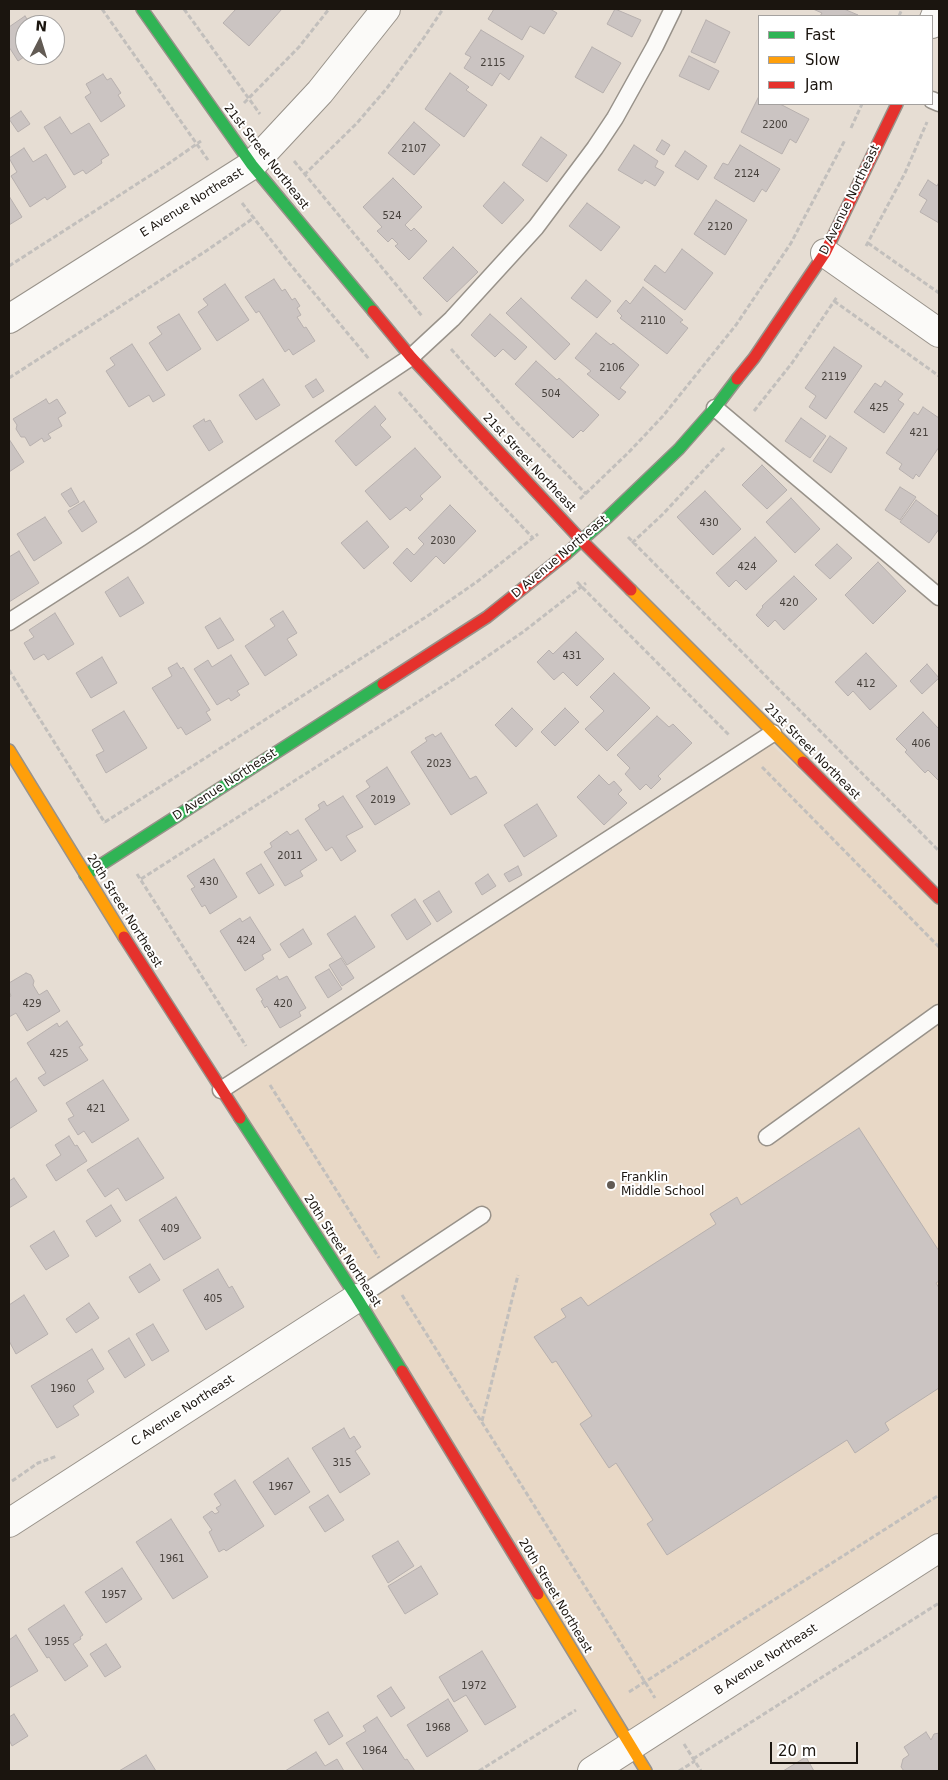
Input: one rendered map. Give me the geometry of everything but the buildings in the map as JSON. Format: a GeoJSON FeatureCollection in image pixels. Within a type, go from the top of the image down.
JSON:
{"type":"FeatureCollection","features":[{"type":"Feature","properties":{"kind":"street","name":"21st Street Northeast"},"geometry":{"type":"LineString","coordinates":[[142,9],[252,165],[411,357],[582,541],[939,898]]}},
{"type":"Feature","properties":{"kind":"street","name":"E Avenue Northeast"},"geometry":{"type":"LineString","coordinates":[[9,319],[252,165],[320,92],[386,9]]}},
{"type":"Feature","properties":{"kind":"street"},"geometry":{"type":"LineString","coordinates":[[933,22],[938,9]]}},
{"type":"Feature","properties":{"kind":"street","name":"D Avenue Northeast"},"geometry":{"type":"LineString","coordinates":[[85,875],[487,617],[582,541],[678,449],[715,408],[754,358],[825,253],[897,105]]}},
{"type":"Feature","properties":{"kind":"street"},"geometry":{"type":"LineString","coordinates":[[825,253],[939,333]]}},
{"type":"Feature","properties":{"kind":"street","name":"20th Street Northeast"},"geometry":{"type":"LineString","coordinates":[[9,750],[85,875],[221,1090],[357,1298],[646,1771]]}},
{"type":"Feature","properties":{"kind":"street","name":"C Avenue Northeast"},"geometry":{"type":"LineString","coordinates":[[12,1515],[357,1298]]}},
{"type":"Feature","properties":{"kind":"street","name":"B Avenue Northeast"},"geometry":{"type":"LineString","coordinates":[[592,1771],[939,1548]]}},
{"type":"Feature","properties":{"kind":"lane"},"geometry":{"type":"LineString","coordinates":[[9,622],[140,538],[411,357],[452,319],[536,228],[596,148],[615,118],[673,9]]}},
{"type":"Feature","properties":{"kind":"lane"},"geometry":{"type":"LineString","coordinates":[[715,408],[939,597]]}},
{"type":"Feature","properties":{"kind":"lane"},"geometry":{"type":"LineString","coordinates":[[221,1090],[773,733]]}},
{"type":"Feature","properties":{"kind":"lane"},"geometry":{"type":"LineString","coordinates":[[766,1137],[939,1013]]}},
{"type":"Feature","properties":{"kind":"lane"},"geometry":{"type":"LineString","coordinates":[[357,1298],[482,1216]]}},
{"type":"Feature","properties":{"kind":"path"},"geometry":{"type":"LineString","coordinates":[[102,9],[210,162]]}},
{"type":"Feature","properties":{"kind":"path"},"geometry":{"type":"LineString","coordinates":[[184,9],[262,116]]}},
{"type":"Feature","properties":{"kind":"path"},"geometry":{"type":"LineString","coordinates":[[238,109],[299,47],[329,9]]}},
{"type":"Feature","properties":{"kind":"path"},"geometry":{"type":"LineString","coordinates":[[300,179],[357,123],[423,39],[443,9]]}},
{"type":"Feature","properties":{"kind":"path"},"geometry":{"type":"LineString","coordinates":[[864,251],[905,173],[936,102]]}},
{"type":"Feature","properties":{"kind":"path"},"geometry":{"type":"LineString","coordinates":[[850,130],[862,105]]}},
{"type":"Feature","properties":{"kind":"path"},"geometry":{"type":"LineString","coordinates":[[578,501],[663,416],[736,325],[791,243],[846,138]]}},
{"type":"Feature","properties":{"kind":"path"},"geometry":{"type":"LineString","coordinates":[[9,266],[203,139]]}},
{"type":"Feature","properties":{"kind":"path"},"geometry":{"type":"LineString","coordinates":[[9,378],[206,251],[260,213]]}},
{"type":"Feature","properties":{"kind":"path"},"geometry":{"type":"LineString","coordinates":[[868,243],[939,293]]}},
{"type":"Feature","properties":{"kind":"path"},"geometry":{"type":"LineString","coordinates":[[834,301],[939,376]]}},
{"type":"Feature","properties":{"kind":"path"},"geometry":{"type":"LineString","coordinates":[[105,822],[429,615],[478,581],[540,532]]}},
{"type":"Feature","properties":{"kind":"path"},"geometry":{"type":"LineString","coordinates":[[625,534],[939,851]]}},
{"type":"Feature","properties":{"kind":"path"},"geometry":{"type":"LineString","coordinates":[[141,879],[457,677],[523,632],[590,580]]}},
{"type":"Feature","properties":{"kind":"path"},"geometry":{"type":"LineString","coordinates":[[9,670],[109,828]]}},
{"type":"Feature","properties":{"kind":"path"},"geometry":{"type":"LineString","coordinates":[[482,1422],[518,1275]]}},
{"type":"Feature","properties":{"kind":"path"},"geometry":{"type":"LineString","coordinates":[[626,1694],[939,1495]]}},
{"type":"Feature","properties":{"kind":"path"},"geometry":{"type":"LineString","coordinates":[[679,1771],[939,1603]]}},
{"type":"Feature","properties":{"kind":"path"},"geometry":{"type":"LineString","coordinates":[[479,1771],[580,1707]]}},
{"type":"Feature","properties":{"kind":"path"},"geometry":{"type":"LineString","coordinates":[[681,1740],[701,1771]]}},
{"type":"Feature","properties":{"kind":"shaded area","name":"Franklin Middle School"},"geometry":{"type":"Polygon","coordinates":[[[762,736],[939,898],[939,1548],[630,1747],[221,1090],[762,736]]]}},
{"type":"Feature","properties":{"kind":"traffic: fast"},"geometry":{"type":"LineString","coordinates":[[142,9],[252,165],[373,311]]}},
{"type":"Feature","properties":{"kind":"traffic: fast"},"geometry":{"type":"LineString","coordinates":[[566,554],[679,449],[715,408],[737,379]]}},
{"type":"Feature","properties":{"kind":"traffic: fast"},"geometry":{"type":"LineString","coordinates":[[85,875],[383,684]]}},
{"type":"Feature","properties":{"kind":"traffic: fast"},"geometry":{"type":"LineString","coordinates":[[240,1118],[402,1371]]}},
{"type":"Feature","properties":{"kind":"traffic: slow"},"geometry":{"type":"LineString","coordinates":[[631,590],[803,762]]}},
{"type":"Feature","properties":{"kind":"traffic: slow"},"geometry":{"type":"LineString","coordinates":[[9,750],[124,937]]}},
{"type":"Feature","properties":{"kind":"traffic: slow"},"geometry":{"type":"LineString","coordinates":[[538,1594],[646,1771]]}},
{"type":"Feature","properties":{"kind":"traffic: jam"},"geometry":{"type":"LineString","coordinates":[[737,379],[754,358],[825,253],[897,105]]}},
{"type":"Feature","properties":{"kind":"traffic: jam"},"geometry":{"type":"LineString","coordinates":[[373,311],[411,357],[582,541],[631,590]]}},
{"type":"Feature","properties":{"kind":"traffic: jam"},"geometry":{"type":"LineString","coordinates":[[383,684],[487,617],[566,554]]}},
{"type":"Feature","properties":{"kind":"traffic: jam"},"geometry":{"type":"LineString","coordinates":[[803,762],[939,898]]}},
{"type":"Feature","properties":{"kind":"traffic: jam"},"geometry":{"type":"LineString","coordinates":[[124,937],[240,1118]]}},
{"type":"Feature","properties":{"kind":"traffic: jam"},"geometry":{"type":"LineString","coordinates":[[402,1371],[538,1594]]}},
{"type":"Feature","properties":{"kind":"place","name":"Franklin Middle School"},"geometry":{"type":"Point","coordinates":[611,1185]}}]}
